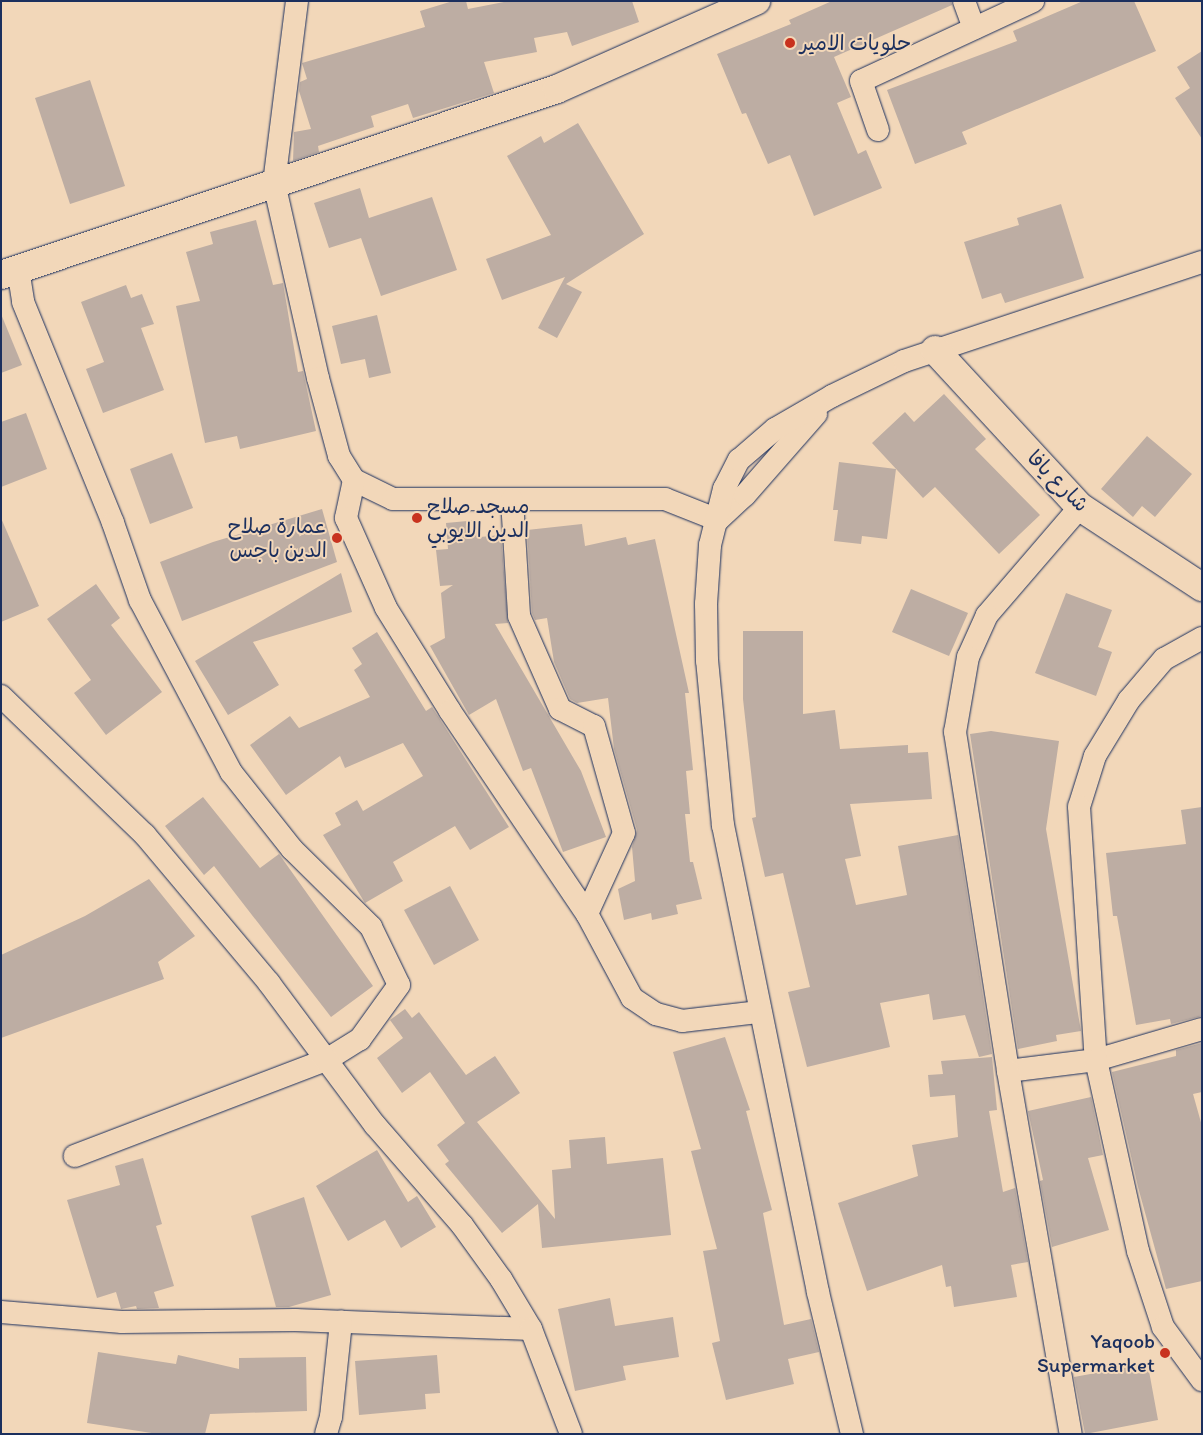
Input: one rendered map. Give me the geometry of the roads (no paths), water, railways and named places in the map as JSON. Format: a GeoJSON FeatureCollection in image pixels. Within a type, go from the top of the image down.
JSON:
{"type":"FeatureCollection","features":[{"type":"Feature","properties":{"kind":"main road"},"geometry":{"type":"LineString","coordinates":[[10,272],[557,89],[756,1]]}},
{"type":"Feature","properties":{"kind":"main road","name":"شارع يافا"},"geometry":{"type":"LineString","coordinates":[[935,350],[1080,507],[1202,587]]}},
{"type":"Feature","properties":{"kind":"street"},"geometry":{"type":"LineString","coordinates":[[297,1],[274,183],[323,396],[339,456],[354,480],[393,499],[665,499],[718,520]]}},
{"type":"Feature","properties":{"kind":"street"},"geometry":{"type":"LineString","coordinates":[[964,1],[974,28]]}},
{"type":"Feature","properties":{"kind":"street"},"geometry":{"type":"LineString","coordinates":[[878,130],[861,81],[1033,1]]}},
{"type":"Feature","properties":{"kind":"street"},"geometry":{"type":"LineString","coordinates":[[852,1434],[818,1292],[759,1012],[723,826],[707,660],[710,545],[718,520],[745,495],[832,396],[904,361],[1202,262]]}},
{"type":"Feature","properties":{"kind":"street"},"geometry":{"type":"LineString","coordinates":[[10,272],[113,524],[140,600],[230,772],[292,849],[371,927],[400,985],[360,1039],[326,1060],[75,1156]]}},
{"type":"Feature","properties":{"kind":"street"},"geometry":{"type":"LineString","coordinates":[[354,480],[346,518],[386,608],[450,712],[587,914],[632,998],[656,1014],[682,1021],[759,1012]]}},
{"type":"Feature","properties":{"kind":"street"},"geometry":{"type":"LineString","coordinates":[[512,500],[519,616],[560,709],[594,726],[624,833],[587,914]]}},
{"type":"Feature","properties":{"kind":"street"},"geometry":{"type":"LineString","coordinates":[[1070,1434],[1008,1071],[955,732],[968,656],[987,615],[1080,507]]}},
{"type":"Feature","properties":{"kind":"street"},"geometry":{"type":"LineString","coordinates":[[1202,638],[1164,660],[1129,700],[1094,756],[1078,807],[1096,1060],[1138,1251],[1163,1327],[1202,1380]]}},
{"type":"Feature","properties":{"kind":"street"},"geometry":{"type":"LineString","coordinates":[[1,696],[145,835],[268,983],[375,1126],[462,1225],[501,1279],[531,1329],[571,1434]]}},
{"type":"Feature","properties":{"kind":"street"},"geometry":{"type":"LineString","coordinates":[[1008,1071],[1096,1060],[1202,1029]]}},
{"type":"Feature","properties":{"kind":"street"},"geometry":{"type":"LineString","coordinates":[[1,1312],[122,1322],[341,1322],[531,1329]]}},
{"type":"Feature","properties":{"kind":"street"},"geometry":{"type":"LineString","coordinates":[[326,1434],[331,1417],[341,1322]]}},
{"type":"Feature","properties":{"kind":"place","name":"حلويات الامير"},"geometry":{"type":"Point","coordinates":[790,43]}},
{"type":"Feature","properties":{"kind":"place","name":"مسجد صلاح الدين الايوبي"},"geometry":{"type":"Point","coordinates":[417,518]}},
{"type":"Feature","properties":{"kind":"place","name":"عمارة صلاح الدين باجس"},"geometry":{"type":"Point","coordinates":[337,538]}},
{"type":"Feature","properties":{"kind":"place","name":"Yaqoob Supermarket"},"geometry":{"type":"Point","coordinates":[1165,1353]}}]}
